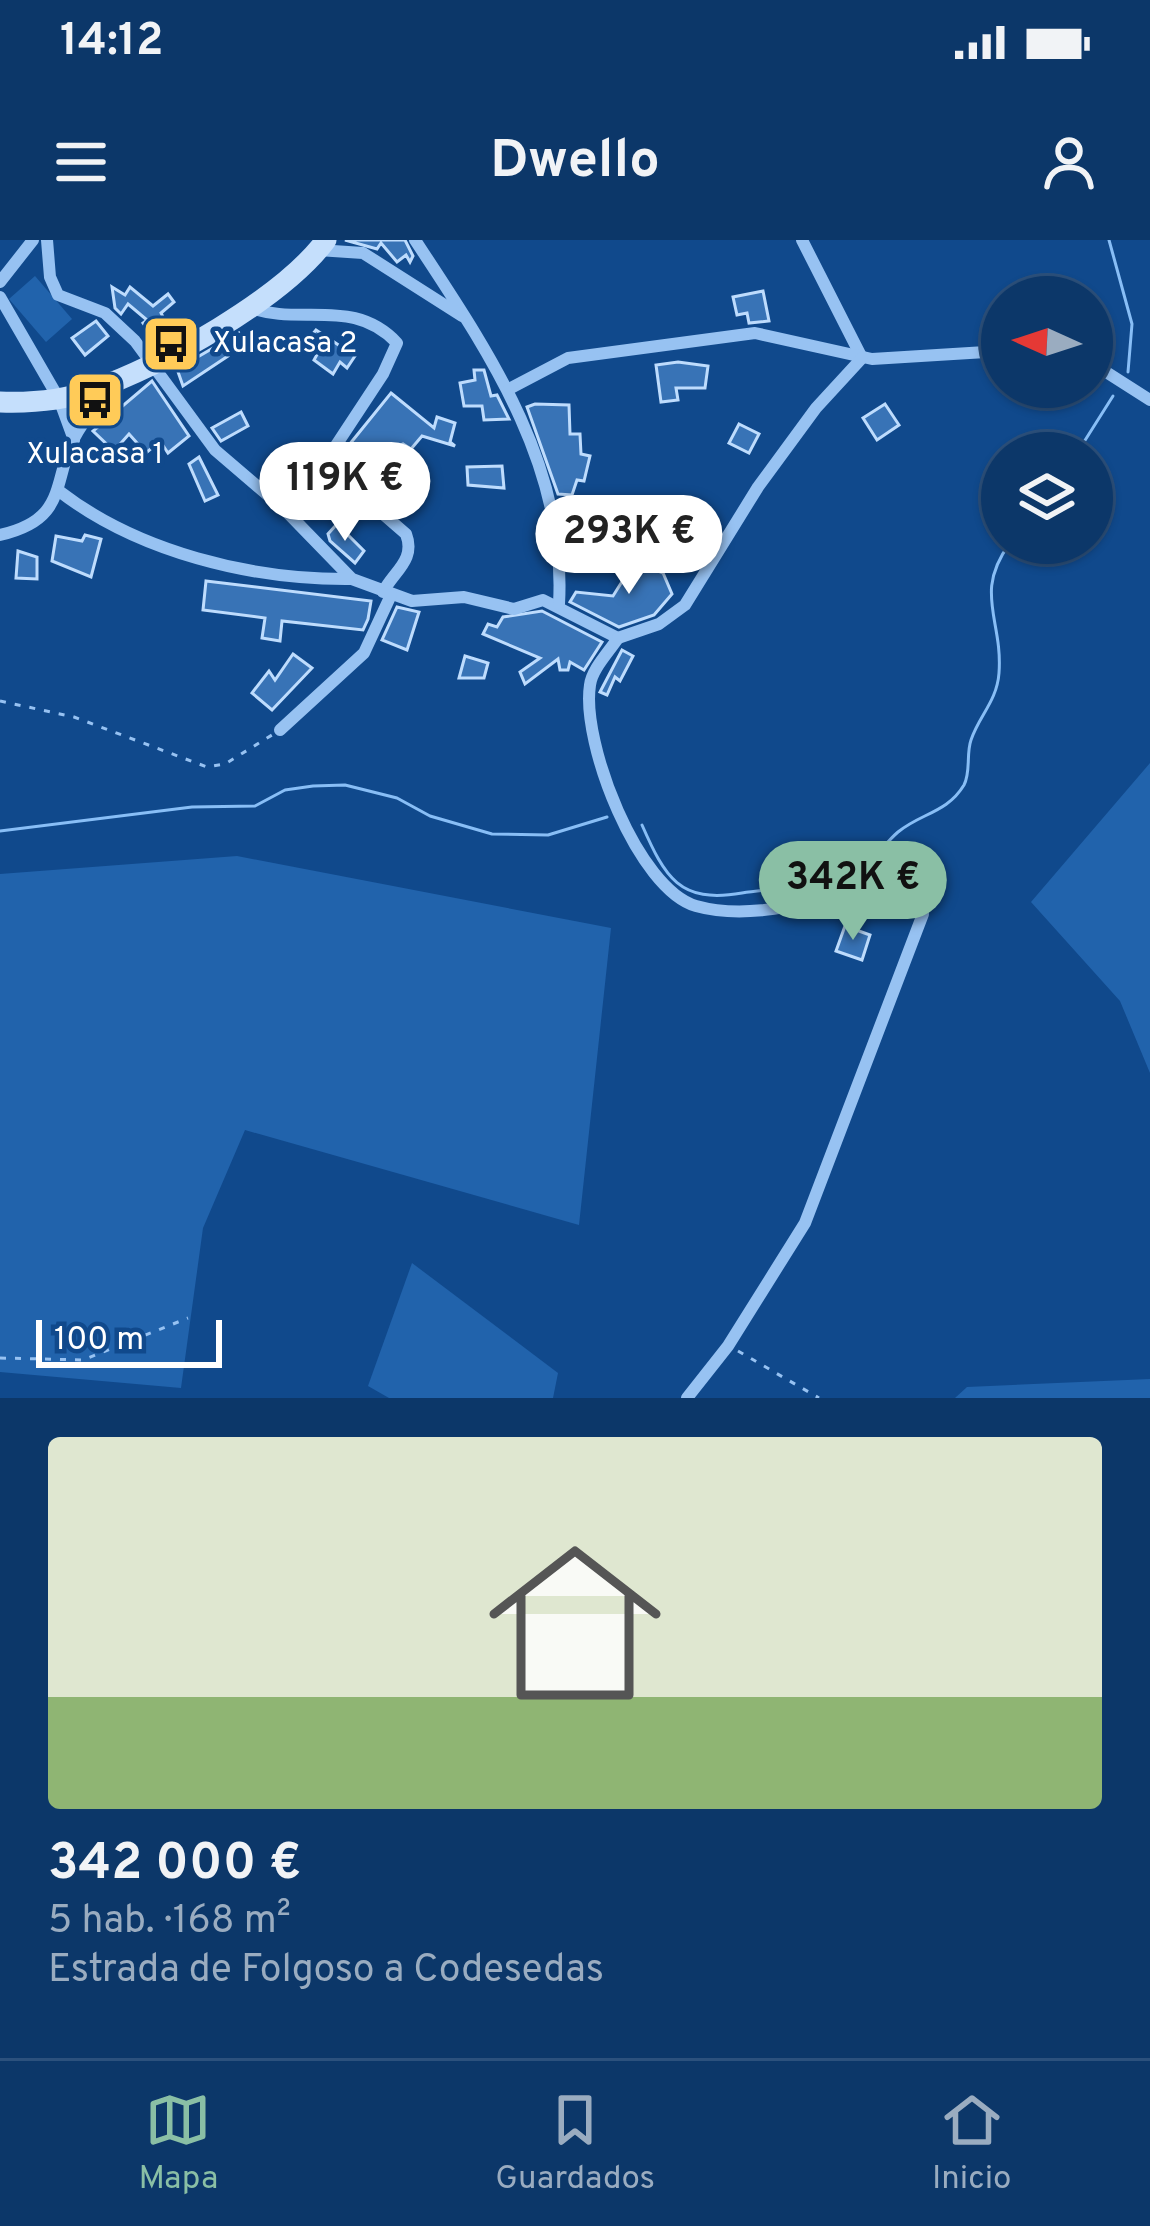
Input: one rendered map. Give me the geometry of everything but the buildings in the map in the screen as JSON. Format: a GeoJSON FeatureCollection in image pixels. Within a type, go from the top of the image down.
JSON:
{"type":"FeatureCollection","features":[{"type":"Feature","properties":{"kind":"street"},"geometry":{"type":"LineString","coordinates":[[0,282],[33,240]]}},
{"type":"Feature","properties":{"kind":"street"},"geometry":{"type":"LineString","coordinates":[[47,240],[50,277],[58,295],[105,313],[154,361],[215,450],[269,495],[352,579]]}},
{"type":"Feature","properties":{"kind":"street"},"geometry":{"type":"LineString","coordinates":[[416,240],[509,389],[551,500],[559,604]]}},
{"type":"Feature","properties":{"kind":"street"},"geometry":{"type":"LineString","coordinates":[[802,240],[862,358]]}},
{"type":"Feature","properties":{"kind":"street"},"geometry":{"type":"LineString","coordinates":[[0,403],[59,399],[118,381],[247,306],[322,245],[363,253],[462,316]]}},
{"type":"Feature","properties":{"kind":"street"},"geometry":{"type":"LineString","coordinates":[[0,297],[59,399],[74,440]]}},
{"type":"Feature","properties":{"kind":"street"},"geometry":{"type":"LineString","coordinates":[[247,306],[264,313],[349,314],[397,343],[383,374],[322,461],[301,470],[269,495]]}},
{"type":"Feature","properties":{"kind":"street"},"geometry":{"type":"LineString","coordinates":[[509,389],[568,358],[755,333],[862,358],[981,352]]}},
{"type":"Feature","properties":{"kind":"street"},"geometry":{"type":"LineString","coordinates":[[687,1398],[728,1346],[805,1223],[923,914],[920,897],[906,886],[743,910],[699,907],[667,894],[600,770],[589,714],[590,680],[618,638],[658,624],[685,605],[758,487],[816,408],[862,358]]}},
{"type":"Feature","properties":{"kind":"street"},"geometry":{"type":"LineString","coordinates":[[1113,376],[1150,400]]}},
{"type":"Feature","properties":{"kind":"street"},"geometry":{"type":"LineString","coordinates":[[0,535],[26,529],[45,516],[83,422],[117,391],[118,381]]}},
{"type":"Feature","properties":{"kind":"street"},"geometry":{"type":"LineString","coordinates":[[280,730],[364,653],[411,547],[406,534],[322,461]]}},
{"type":"Feature","properties":{"kind":"street"},"geometry":{"type":"LineString","coordinates":[[58,491],[122,532],[222,565],[352,579],[412,601],[464,597],[514,609],[543,600],[559,604],[618,638]]}},
{"type":"Feature","properties":{"kind":"path"},"geometry":{"type":"LineString","coordinates":[[0,701],[74,717],[207,767],[225,764],[280,730]]}},
{"type":"Feature","properties":{"kind":"path"},"geometry":{"type":"LineString","coordinates":[[0,1358],[83,1360],[188,1318]]}},
{"type":"Feature","properties":{"kind":"path"},"geometry":{"type":"LineString","coordinates":[[728,1346],[819,1398]]}},
{"type":"Feature","properties":{"kind":"shaded area"},"geometry":{"type":"Polygon","coordinates":[[[35,276],[72,319],[46,342],[9,299],[35,276]]]}},
{"type":"Feature","properties":{"kind":"shaded area"},"geometry":{"type":"Polygon","coordinates":[[[1150,763],[1150,1073],[1120,1001],[1031,902],[1150,763]]]}},
{"type":"Feature","properties":{"kind":"shaded area"},"geometry":{"type":"Polygon","coordinates":[[[237,856],[611,928],[579,1225],[245,1130],[203,1228],[181,1388],[0,1372],[0,874],[237,856]]]}},
{"type":"Feature","properties":{"kind":"shaded area"},"geometry":{"type":"Polygon","coordinates":[[[412,1263],[558,1373],[553,1398],[389,1398],[368,1386],[412,1263]]]}},
{"type":"Feature","properties":{"kind":"shaded area"},"geometry":{"type":"Polygon","coordinates":[[[1150,1379],[1150,1398],[955,1398],[967,1387],[1150,1379]]]}},
{"type":"Feature","properties":{"kind":"waterway"},"geometry":{"type":"LineString","coordinates":[[1109,240],[1132,324],[1128,372]]}},
{"type":"Feature","properties":{"kind":"waterway"},"geometry":{"type":"LineString","coordinates":[[1090,432],[1105,408]]}},
{"type":"Feature","properties":{"kind":"waterway"},"geometry":{"type":"LineString","coordinates":[[642,825],[667,872],[677,883],[703,894],[832,881],[865,866],[907,826],[950,801],[966,780],[971,740],[998,683],[991,592],[998,564]]}},
{"type":"Feature","properties":{"kind":"waterway"},"geometry":{"type":"LineString","coordinates":[[0,831],[192,807],[255,806],[285,790],[345,785],[397,798],[430,816],[492,834],[548,835],[607,817]]}},
{"type":"Feature","properties":{"kind":"place","name":"Xulacasa 2"},"geometry":{"type":"Point","coordinates":[171,344]}},
{"type":"Feature","properties":{"kind":"place","name":"Xulacasa 1"},"geometry":{"type":"Point","coordinates":[95,400]}}]}
